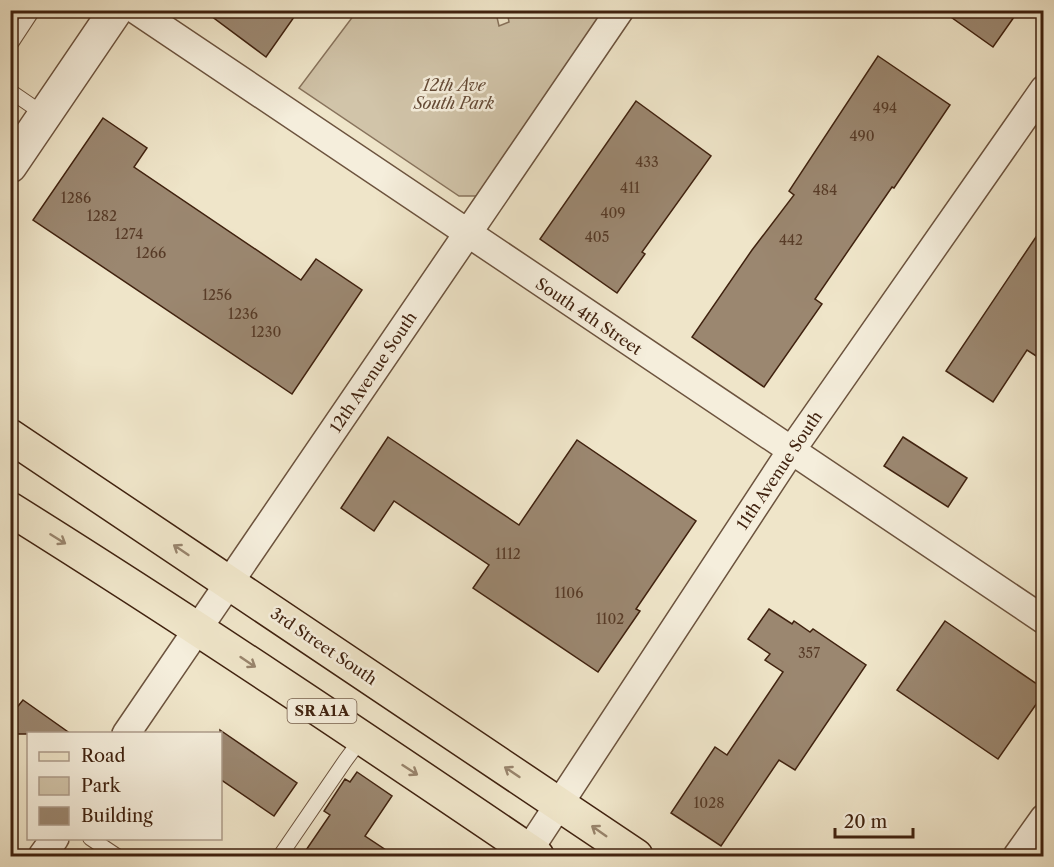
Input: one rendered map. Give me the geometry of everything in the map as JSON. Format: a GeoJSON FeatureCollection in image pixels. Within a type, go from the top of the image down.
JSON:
{"type":"FeatureCollection","features":[{"type":"Feature","properties":{"kind":"main road","name":"3rd Street South"},"geometry":{"type":"LineString","coordinates":[[10,436],[636,856]]}},
{"type":"Feature","properties":{"kind":"main road","name":"SR A1A"},"geometry":{"type":"LineString","coordinates":[[10,509],[199,629],[362,738],[530,855]]}},
{"type":"Feature","properties":{"kind":"street"},"geometry":{"type":"LineString","coordinates":[[10,166],[116,10]]}},
{"type":"Feature","properties":{"kind":"street","name":"South 4th Street"},"geometry":{"type":"LineString","coordinates":[[136,10],[1044,620]]}},
{"type":"Feature","properties":{"kind":"street","name":"12th Avenue South"},"geometry":{"type":"LineString","coordinates":[[127,732],[620,10]]}},
{"type":"Feature","properties":{"kind":"street","name":"11th Avenue South"},"geometry":{"type":"LineString","coordinates":[[530,855],[791,451],[1038,108]]}},
{"type":"Feature","properties":{"kind":"street"},"geometry":{"type":"LineString","coordinates":[[1017,856],[1041,826]]}},
{"type":"Feature","properties":{"kind":"street"},"geometry":{"type":"LineString","coordinates":[[42,856],[54,840]]}},
{"type":"Feature","properties":{"kind":"lane"},"geometry":{"type":"LineString","coordinates":[[10,45],[33,10]]}},
{"type":"Feature","properties":{"kind":"lane"},"geometry":{"type":"LineString","coordinates":[[10,91],[45,115]]}},
{"type":"Feature","properties":{"kind":"lane"},"geometry":{"type":"LineString","coordinates":[[280,856],[362,738]]}},
{"type":"Feature","properties":{"kind":"lane"},"geometry":{"type":"LineString","coordinates":[[93,840],[117,856]]}},
{"type":"Feature","properties":{"kind":"green space","name":"12th Ave South Park"},"geometry":{"type":"Polygon","coordinates":[[[357,11],[493,11],[496,13],[499,26],[509,22],[507,11],[612,11],[486,196],[459,196],[299,88],[357,11]]]}},
{"type":"Feature","properties":{"kind":"building"},"geometry":{"type":"Polygon","coordinates":[[[203,10],[299,10],[266,57],[203,10]]]}},
{"type":"Feature","properties":{"kind":"building"},"geometry":{"type":"Polygon","coordinates":[[[941,10],[1019,10],[993,47],[941,10]]]}},
{"type":"Feature","properties":{"kind":"building"},"geometry":{"type":"Polygon","coordinates":[[[878,56],[950,105],[815,299],[822,304],[764,387],[692,337],[752,250],[794,195],[789,191],[878,56]]]}},
{"type":"Feature","properties":{"kind":"building"},"geometry":{"type":"Polygon","coordinates":[[[636,101],[711,156],[642,252],[645,254],[617,293],[540,239],[636,101]]]}},
{"type":"Feature","properties":{"kind":"building"},"geometry":{"type":"Polygon","coordinates":[[[103,118],[147,148],[134,167],[301,280],[316,259],[362,290],[292,394],[33,220],[103,118]]]}},
{"type":"Feature","properties":{"kind":"building"},"geometry":{"type":"Polygon","coordinates":[[[1044,225],[1044,361],[1027,350],[993,402],[946,371],[1044,225]]]}},
{"type":"Feature","properties":{"kind":"building"},"geometry":{"type":"Polygon","coordinates":[[[388,437],[519,525],[577,440],[696,521],[636,609],[640,611],[598,672],[473,588],[489,565],[394,501],[374,531],[341,508],[388,437]]]}},
{"type":"Feature","properties":{"kind":"building"},"geometry":{"type":"Polygon","coordinates":[[[903,437],[967,478],[948,507],[884,466],[903,437]]]}},
{"type":"Feature","properties":{"kind":"building"},"geometry":{"type":"Polygon","coordinates":[[[769,609],[792,624],[794,621],[810,632],[813,629],[866,665],[795,770],[779,760],[721,846],[671,813],[715,747],[727,755],[783,672],[765,660],[770,654],[748,639],[769,609]]]}},
{"type":"Feature","properties":{"kind":"building"},"geometry":{"type":"Polygon","coordinates":[[[945,621],[1044,689],[1044,693],[998,759],[897,690],[945,621]]]}},
{"type":"Feature","properties":{"kind":"building"},"geometry":{"type":"Polygon","coordinates":[[[23,700],[68,732],[10,734],[10,716],[23,700]]]}},
{"type":"Feature","properties":{"kind":"building"},"geometry":{"type":"Polygon","coordinates":[[[220,730],[297,783],[274,816],[222,780],[222,732],[220,730]]]}},
{"type":"Feature","properties":{"kind":"building"},"geometry":{"type":"Polygon","coordinates":[[[357,772],[392,796],[365,836],[395,856],[302,856],[330,815],[324,811],[345,779],[350,782],[357,772]]]}}]}
